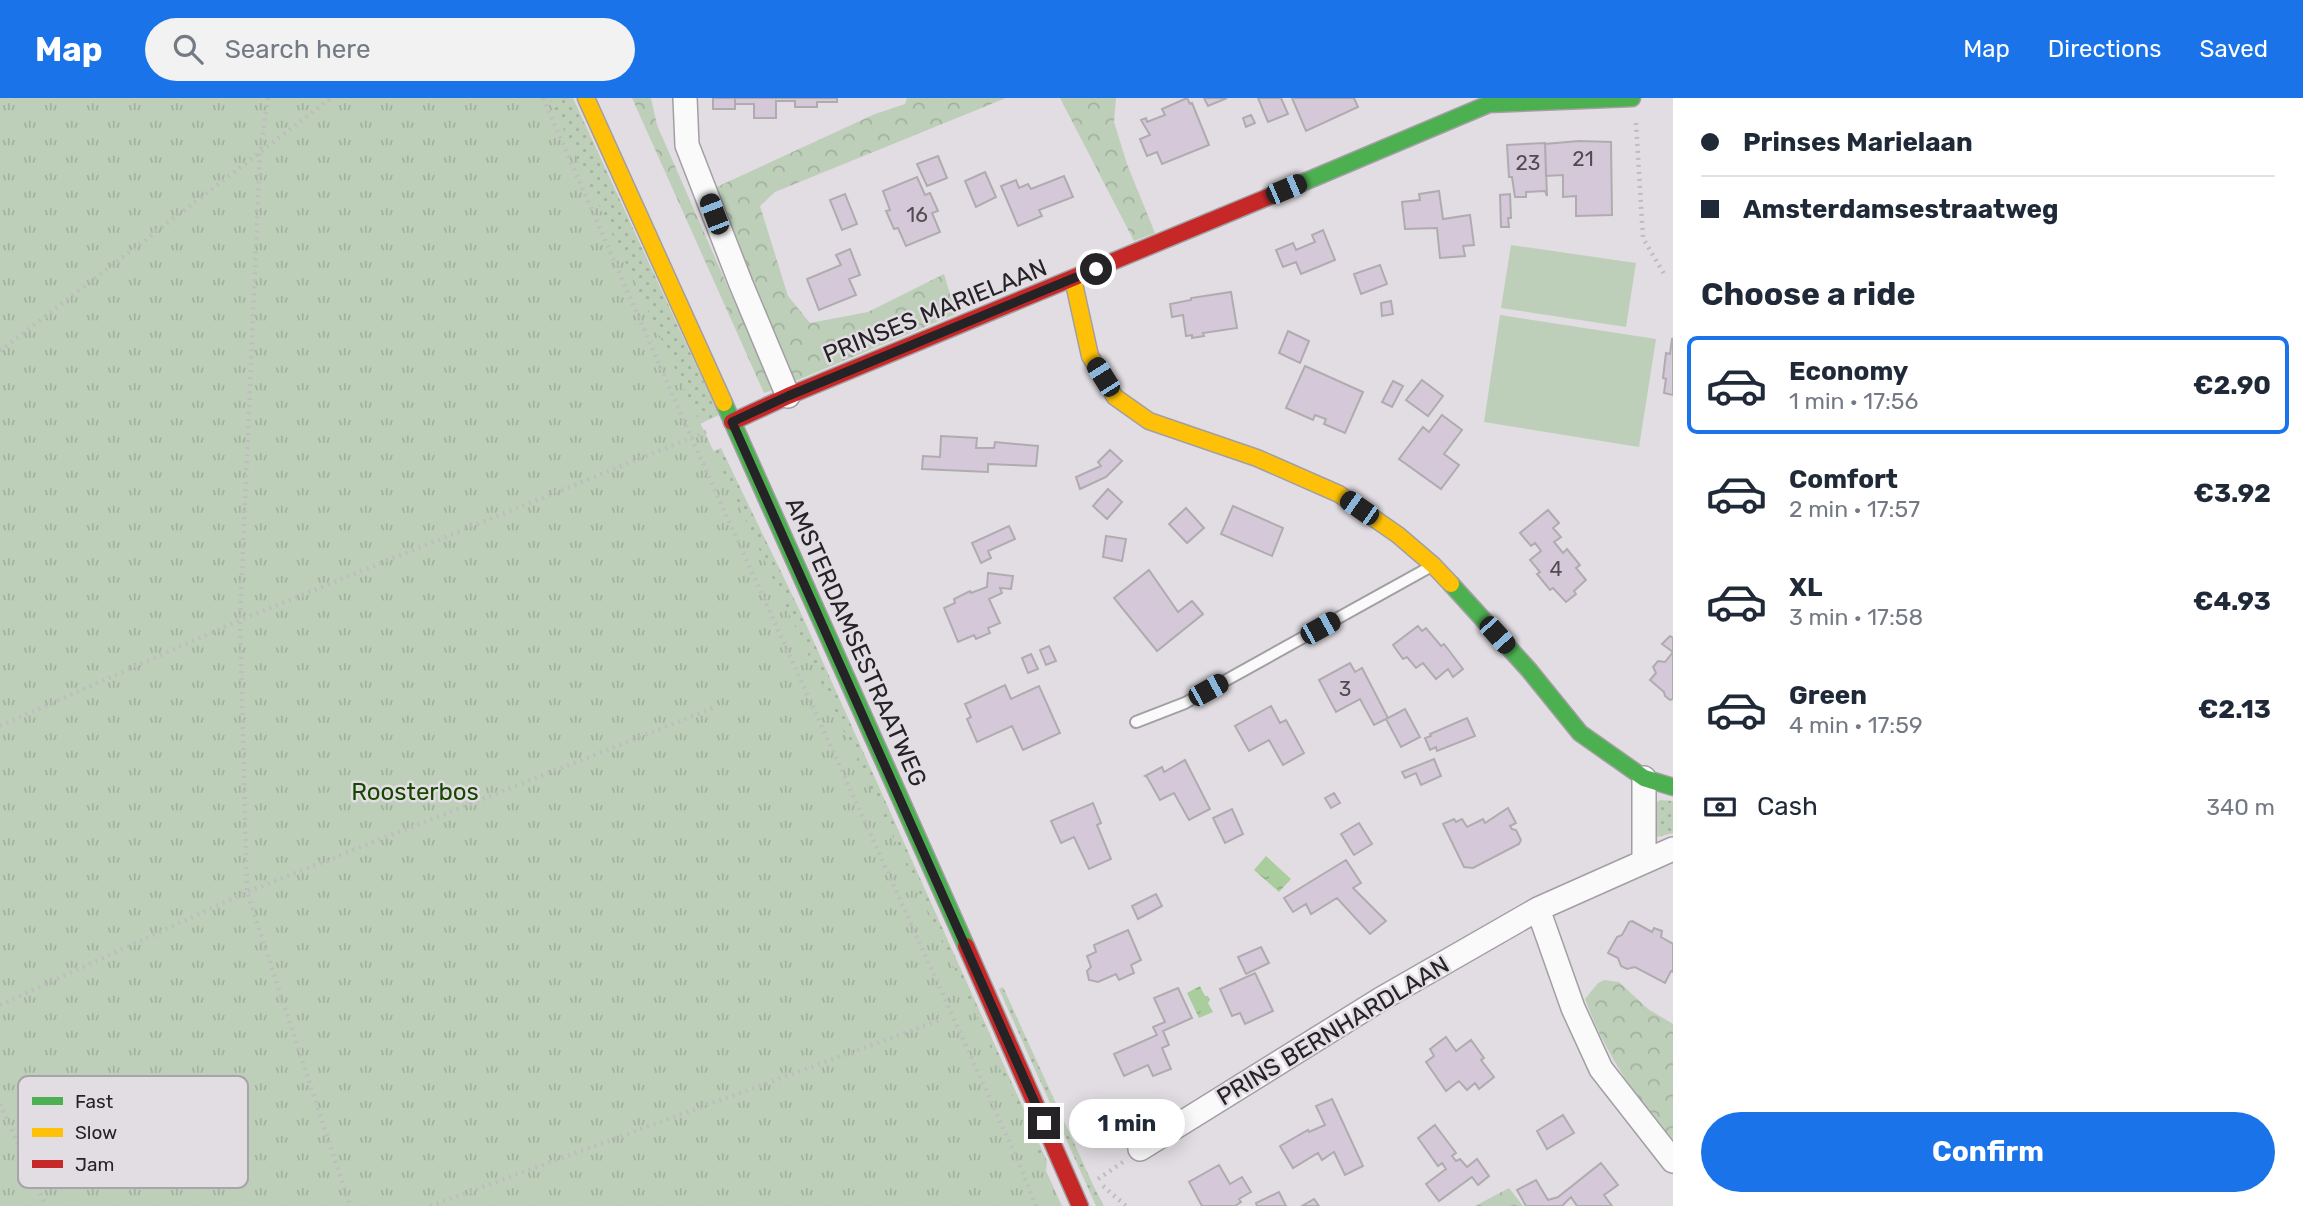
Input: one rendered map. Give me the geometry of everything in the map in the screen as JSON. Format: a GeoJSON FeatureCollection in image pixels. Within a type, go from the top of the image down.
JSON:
{"type":"FeatureCollection","features":[{"type":"Feature","properties":{"kind":"street","name":"AMSTERDAMSESTRAATWEG"},"geometry":{"type":"LineString","coordinates":[[586,98],[871,729],[1080,1206]]}},
{"type":"Feature","properties":{"kind":"street"},"geometry":{"type":"LineString","coordinates":[[685,98],[687,145],[788,396]]}},
{"type":"Feature","properties":{"kind":"street","name":"PRINSES MARIELAAN"},"geometry":{"type":"LineString","coordinates":[[732,422],[788,396],[1493,101],[1608,98],[1634,104]]}},
{"type":"Feature","properties":{"kind":"street"},"geometry":{"type":"LineString","coordinates":[[1073,279],[1090,356],[1115,397],[1149,421],[1257,458],[1339,494],[1398,535],[1433,565],[1529,670],[1580,733],[1644,778],[1673,787]]}},
{"type":"Feature","properties":{"kind":"street"},"geometry":{"type":"LineString","coordinates":[[1644,778],[1644,861],[1673,849]]}},
{"type":"Feature","properties":{"kind":"street","name":"PRINS BERNHARDLAAN"},"geometry":{"type":"LineString","coordinates":[[1140,1149],[1381,999],[1538,909],[1644,861]]}},
{"type":"Feature","properties":{"kind":"street"},"geometry":{"type":"LineString","coordinates":[[1538,909],[1573,1008],[1601,1069],[1673,1161]]}},
{"type":"Feature","properties":{"kind":"lane"},"geometry":{"type":"LineString","coordinates":[[1136,722],[1185,703],[1433,565]]}},
{"type":"Feature","properties":{"kind":"path"},"geometry":{"type":"LineString","coordinates":[[268,98],[260,153],[240,620],[247,892],[349,1206]]}},
{"type":"Feature","properties":{"kind":"path"},"geometry":{"type":"LineString","coordinates":[[0,351],[331,98]]}},
{"type":"Feature","properties":{"kind":"path"},"geometry":{"type":"LineString","coordinates":[[543,98],[691,437],[1036,1206]]}},
{"type":"Feature","properties":{"kind":"path"},"geometry":{"type":"LineString","coordinates":[[1634,104],[1643,238],[1664,274]]}},
{"type":"Feature","properties":{"kind":"path"},"geometry":{"type":"LineString","coordinates":[[0,726],[240,620],[732,422]]}},
{"type":"Feature","properties":{"kind":"path"},"geometry":{"type":"LineString","coordinates":[[0,1004],[247,892],[713,708]]}},
{"type":"Feature","properties":{"kind":"path"},"geometry":{"type":"LineString","coordinates":[[430,1206],[943,1019]]}},
{"type":"Feature","properties":{"kind":"path"},"geometry":{"type":"LineString","coordinates":[[0,1104],[18,1144]]}},
{"type":"Feature","properties":{"kind":"path"},"geometry":{"type":"LineString","coordinates":[[1126,1206],[1096,1181],[1140,1149]]}},
{"type":"Feature","properties":{"kind":"path"},"geometry":{"type":"LineString","coordinates":[[38,1188],[46,1206]]}},
{"type":"Feature","properties":{"kind":"green space","name":"Roosterbos"},"geometry":{"type":"Polygon","coordinates":[[[0,98],[549,98],[964,989],[1062,1206],[0,1206],[0,98]]]}},
{"type":"Feature","properties":{"kind":"green space"},"geometry":{"type":"Polygon","coordinates":[[[540,98],[573,98],[719,415],[691,428],[540,98]]]}},
{"type":"Feature","properties":{"kind":"green space"},"geometry":{"type":"Polygon","coordinates":[[[632,98],[651,98],[657,125],[773,390],[764,393],[632,98]]]}},
{"type":"Feature","properties":{"kind":"green space"},"geometry":{"type":"Polygon","coordinates":[[[907,98],[1006,98],[775,192],[760,206],[788,296],[810,323],[868,312],[944,274],[956,314],[793,382],[710,190],[875,114],[905,104],[907,98]]]}},
{"type":"Feature","properties":{"kind":"green space"},"geometry":{"type":"Polygon","coordinates":[[[1060,98],[1116,98],[1114,122],[1127,164],[1155,233],[1134,241],[1060,98]]]}},
{"type":"Feature","properties":{"kind":"green space"},"geometry":{"type":"Polygon","coordinates":[[[1511,245],[1636,263],[1626,327],[1501,308],[1511,245]]]}},
{"type":"Feature","properties":{"kind":"green space"},"geometry":{"type":"Polygon","coordinates":[[[1500,315],[1656,339],[1639,447],[1484,422],[1500,315]]]}},
{"type":"Feature","properties":{"kind":"green space"},"geometry":{"type":"Polygon","coordinates":[[[721,448],[800,611],[1047,1161],[1043,1206],[704,455],[721,448]]]}},
{"type":"Feature","properties":{"kind":"green space"},"geometry":{"type":"Polygon","coordinates":[[[1660,800],[1673,801],[1673,833],[1657,837],[1654,831],[1655,804],[1660,800]]]}},
{"type":"Feature","properties":{"kind":"green space"},"geometry":{"type":"Polygon","coordinates":[[[1604,980],[1619,982],[1648,1009],[1673,1024],[1673,1148],[1624,1076],[1593,1020],[1585,999],[1598,983],[1604,980]]]}},
{"type":"Feature","properties":{"kind":"green space"},"geometry":{"type":"Polygon","coordinates":[[[1003,987],[1104,1206],[1096,1206],[999,989],[1003,987]]]}},
{"type":"Feature","properties":{"kind":"green space"},"geometry":{"type":"Polygon","coordinates":[[[1509,1188],[1523,1206],[1475,1206],[1509,1188]]]}},
{"type":"Feature","properties":{"kind":"water"},"geometry":{"type":"Polygon","coordinates":[[[1266,856],[1291,879],[1279,892],[1254,870],[1266,856]]]}},
{"type":"Feature","properties":{"kind":"water"},"geometry":{"type":"Polygon","coordinates":[[[1200,986],[1210,1000],[1208,1003],[1213,1012],[1199,1018],[1187,993],[1200,986]]]}},
{"type":"Feature","properties":{"kind":"building"},"geometry":{"type":"Polygon","coordinates":[[[713,98],[735,98],[735,109],[713,109],[713,98]]]}},
{"type":"Feature","properties":{"kind":"building"},"geometry":{"type":"Polygon","coordinates":[[[735,98],[837,98],[837,102],[817,102],[817,107],[795,107],[795,101],[776,101],[776,118],[754,118],[754,104],[735,104],[735,98]]]}},
{"type":"Feature","properties":{"kind":"building"},"geometry":{"type":"Polygon","coordinates":[[[1187,98],[1190,104],[1192,103],[1209,145],[1162,164],[1157,152],[1147,156],[1140,139],[1150,135],[1141,120],[1146,118],[1147,122],[1165,115],[1162,109],[1187,98]]]}},
{"type":"Feature","properties":{"kind":"building"},"geometry":{"type":"Polygon","coordinates":[[[1204,98],[1227,98],[1208,106],[1204,98]]]}},
{"type":"Feature","properties":{"kind":"building"},"geometry":{"type":"Polygon","coordinates":[[[1258,98],[1281,98],[1288,114],[1268,122],[1258,98]]]}},
{"type":"Feature","properties":{"kind":"building"},"geometry":{"type":"Polygon","coordinates":[[[1292,98],[1354,98],[1358,107],[1306,131],[1292,98]]]}},
{"type":"Feature","properties":{"kind":"building"},"geometry":{"type":"Polygon","coordinates":[[[1251,115],[1255,123],[1246,127],[1243,118],[1251,115]]]}},
{"type":"Feature","properties":{"kind":"building"},"geometry":{"type":"Polygon","coordinates":[[[1611,142],[1612,215],[1576,216],[1576,196],[1563,197],[1563,175],[1546,176],[1545,144],[1611,142]]]}},
{"type":"Feature","properties":{"kind":"building"},"geometry":{"type":"Polygon","coordinates":[[[1545,143],[1547,196],[1545,191],[1526,192],[1526,197],[1515,197],[1512,177],[1509,177],[1507,145],[1545,143]]]}},
{"type":"Feature","properties":{"kind":"building"},"geometry":{"type":"Polygon","coordinates":[[[938,156],[947,178],[927,186],[917,164],[938,156]]]}},
{"type":"Feature","properties":{"kind":"building"},"geometry":{"type":"Polygon","coordinates":[[[985,172],[996,197],[976,207],[965,181],[985,172]]]}},
{"type":"Feature","properties":{"kind":"building"},"geometry":{"type":"Polygon","coordinates":[[[1064,176],[1073,197],[1039,210],[1042,216],[1018,226],[1001,186],[1016,180],[1019,188],[1028,184],[1031,189],[1064,176]]]}},
{"type":"Feature","properties":{"kind":"building"},"geometry":{"type":"Polygon","coordinates":[[[917,177],[925,195],[930,193],[938,211],[932,213],[940,232],[906,246],[886,211],[890,210],[883,191],[917,177]]]}},
{"type":"Feature","properties":{"kind":"building"},"geometry":{"type":"Polygon","coordinates":[[[1439,191],[1443,219],[1470,215],[1474,245],[1463,246],[1465,256],[1440,258],[1437,228],[1405,229],[1402,202],[1420,200],[1419,194],[1439,191]]]}},
{"type":"Feature","properties":{"kind":"building"},"geometry":{"type":"Polygon","coordinates":[[[845,194],[857,224],[842,230],[830,200],[845,194]]]}},
{"type":"Feature","properties":{"kind":"building"},"geometry":{"type":"Polygon","coordinates":[[[1510,194],[1509,227],[1501,227],[1500,195],[1510,194]]]}},
{"type":"Feature","properties":{"kind":"building"},"geometry":{"type":"Polygon","coordinates":[[[1323,230],[1335,260],[1301,274],[1296,262],[1283,267],[1276,250],[1293,243],[1296,250],[1315,242],[1312,235],[1323,230]]]}},
{"type":"Feature","properties":{"kind":"building"},"geometry":{"type":"Polygon","coordinates":[[[850,249],[860,275],[849,279],[856,295],[819,310],[807,279],[841,265],[836,255],[850,249]]]}},
{"type":"Feature","properties":{"kind":"building"},"geometry":{"type":"Polygon","coordinates":[[[1380,265],[1387,284],[1361,294],[1354,274],[1380,265]]]}},
{"type":"Feature","properties":{"kind":"building"},"geometry":{"type":"Polygon","coordinates":[[[1231,292],[1237,328],[1203,333],[1204,336],[1192,338],[1192,335],[1186,336],[1183,315],[1172,317],[1170,304],[1231,292]]]}},
{"type":"Feature","properties":{"kind":"building"},"geometry":{"type":"Polygon","coordinates":[[[1391,301],[1393,314],[1382,316],[1381,303],[1391,301]]]}},
{"type":"Feature","properties":{"kind":"building"},"geometry":{"type":"Polygon","coordinates":[[[1288,331],[1309,341],[1300,363],[1279,353],[1288,331]]]}},
{"type":"Feature","properties":{"kind":"building"},"geometry":{"type":"Polygon","coordinates":[[[1672,339],[1673,395],[1664,393],[1666,379],[1663,378],[1666,353],[1670,354],[1672,339]]]}},
{"type":"Feature","properties":{"kind":"building"},"geometry":{"type":"Polygon","coordinates":[[[1305,366],[1363,392],[1345,433],[1324,424],[1326,419],[1315,415],[1313,420],[1286,408],[1305,366]]]}},
{"type":"Feature","properties":{"kind":"building"},"geometry":{"type":"Polygon","coordinates":[[[1422,380],[1443,396],[1428,416],[1406,400],[1422,380]]]}},
{"type":"Feature","properties":{"kind":"building"},"geometry":{"type":"Polygon","coordinates":[[[1393,381],[1403,386],[1392,407],[1382,402],[1393,381]]]}},
{"type":"Feature","properties":{"kind":"building"},"geometry":{"type":"Polygon","coordinates":[[[1442,415],[1462,430],[1444,454],[1459,465],[1441,489],[1399,459],[1423,427],[1429,432],[1442,415]]]}},
{"type":"Feature","properties":{"kind":"building"},"geometry":{"type":"Polygon","coordinates":[[[941,436],[977,438],[976,448],[994,448],[995,442],[1038,446],[1036,466],[988,464],[988,472],[922,469],[923,456],[940,457],[941,436]]]}},
{"type":"Feature","properties":{"kind":"building"},"geometry":{"type":"Polygon","coordinates":[[[1110,450],[1122,461],[1106,477],[1080,489],[1076,477],[1101,466],[1098,462],[1110,450]]]}},
{"type":"Feature","properties":{"kind":"building"},"geometry":{"type":"Polygon","coordinates":[[[1108,489],[1122,502],[1107,519],[1093,506],[1108,489]]]}},
{"type":"Feature","properties":{"kind":"building"},"geometry":{"type":"Polygon","coordinates":[[[1233,506],[1283,528],[1272,556],[1221,534],[1233,506]]]}},
{"type":"Feature","properties":{"kind":"building"},"geometry":{"type":"Polygon","coordinates":[[[1186,508],[1204,528],[1187,543],[1169,524],[1186,508]]]}},
{"type":"Feature","properties":{"kind":"building"},"geometry":{"type":"Polygon","coordinates":[[[1548,510],[1559,523],[1553,528],[1561,537],[1554,542],[1563,553],[1567,549],[1580,565],[1576,568],[1586,580],[1566,602],[1553,588],[1550,590],[1537,574],[1540,572],[1530,560],[1541,551],[1535,543],[1531,546],[1520,533],[1548,510]]]}},
{"type":"Feature","properties":{"kind":"building"},"geometry":{"type":"Polygon","coordinates":[[[1009,526],[1015,539],[988,551],[991,558],[981,563],[972,543],[1009,526]]]}},
{"type":"Feature","properties":{"kind":"building"},"geometry":{"type":"Polygon","coordinates":[[[1106,536],[1126,539],[1122,561],[1103,557],[1106,536]]]}},
{"type":"Feature","properties":{"kind":"building"},"geometry":{"type":"Polygon","coordinates":[[[1149,570],[1178,612],[1192,601],[1203,614],[1157,651],[1114,598],[1149,570]]]}},
{"type":"Feature","properties":{"kind":"building"},"geometry":{"type":"Polygon","coordinates":[[[988,573],[1013,576],[1011,589],[1000,588],[1002,593],[989,599],[1000,623],[988,628],[990,633],[976,639],[974,635],[958,642],[944,608],[970,591],[971,593],[987,587],[988,573]]]}},
{"type":"Feature","properties":{"kind":"building"},"geometry":{"type":"Polygon","coordinates":[[[1418,626],[1422,631],[1426,628],[1441,646],[1444,644],[1463,669],[1453,677],[1448,669],[1436,679],[1423,663],[1416,668],[1407,657],[1403,659],[1393,645],[1418,626]]]}},
{"type":"Feature","properties":{"kind":"building"},"geometry":{"type":"Polygon","coordinates":[[[1670,636],[1673,638],[1673,652],[1662,644],[1670,636]]]}},
{"type":"Feature","properties":{"kind":"building"},"geometry":{"type":"Polygon","coordinates":[[[1049,646],[1056,661],[1046,665],[1040,650],[1049,646]]]}},
{"type":"Feature","properties":{"kind":"building"},"geometry":{"type":"Polygon","coordinates":[[[1673,652],[1673,699],[1670,700],[1650,680],[1656,673],[1653,667],[1658,661],[1665,662],[1673,652]]]}},
{"type":"Feature","properties":{"kind":"building"},"geometry":{"type":"Polygon","coordinates":[[[1031,654],[1038,669],[1028,673],[1022,658],[1031,654]]]}},
{"type":"Feature","properties":{"kind":"building"},"geometry":{"type":"Polygon","coordinates":[[[1350,663],[1355,672],[1362,668],[1388,718],[1374,725],[1360,699],[1336,712],[1319,680],[1350,663]]]}},
{"type":"Feature","properties":{"kind":"building"},"geometry":{"type":"Polygon","coordinates":[[[1005,685],[1011,699],[1039,686],[1060,733],[1023,750],[1012,726],[977,742],[967,719],[971,717],[965,704],[1005,685]]]}},
{"type":"Feature","properties":{"kind":"building"},"geometry":{"type":"Polygon","coordinates":[[[1271,706],[1280,723],[1286,720],[1304,753],[1283,765],[1269,740],[1249,751],[1235,726],[1271,706]]]}},
{"type":"Feature","properties":{"kind":"building"},"geometry":{"type":"Polygon","coordinates":[[[1405,709],[1420,737],[1401,747],[1386,719],[1405,709]]]}},
{"type":"Feature","properties":{"kind":"building"},"geometry":{"type":"Polygon","coordinates":[[[1467,718],[1475,736],[1437,751],[1436,747],[1430,750],[1425,738],[1467,718]]]}},
{"type":"Feature","properties":{"kind":"building"},"geometry":{"type":"Polygon","coordinates":[[[1434,759],[1441,776],[1421,785],[1416,773],[1405,778],[1402,772],[1434,759]]]}},
{"type":"Feature","properties":{"kind":"building"},"geometry":{"type":"Polygon","coordinates":[[[1185,760],[1210,809],[1189,820],[1174,793],[1160,800],[1145,776],[1162,767],[1164,772],[1185,760]]]}},
{"type":"Feature","properties":{"kind":"building"},"geometry":{"type":"Polygon","coordinates":[[[1334,793],[1340,803],[1331,808],[1325,798],[1334,793]]]}},
{"type":"Feature","properties":{"kind":"building"},"geometry":{"type":"Polygon","coordinates":[[[1093,803],[1101,823],[1097,825],[1111,859],[1089,869],[1074,837],[1061,843],[1051,821],[1093,803]]]}},
{"type":"Feature","properties":{"kind":"building"},"geometry":{"type":"Polygon","coordinates":[[[1508,808],[1516,823],[1510,826],[1516,830],[1521,840],[1519,844],[1473,868],[1464,867],[1443,824],[1454,819],[1456,822],[1462,819],[1467,827],[1483,819],[1485,823],[1508,808]]]}},
{"type":"Feature","properties":{"kind":"building"},"geometry":{"type":"Polygon","coordinates":[[[1232,809],[1243,834],[1225,843],[1213,818],[1232,809]]]}},
{"type":"Feature","properties":{"kind":"building"},"geometry":{"type":"Polygon","coordinates":[[[1359,823],[1372,844],[1354,855],[1341,834],[1359,823]]]}},
{"type":"Feature","properties":{"kind":"building"},"geometry":{"type":"Polygon","coordinates":[[[1346,860],[1361,883],[1353,888],[1386,921],[1370,934],[1337,898],[1311,914],[1306,904],[1293,912],[1284,898],[1346,860]]]}},
{"type":"Feature","properties":{"kind":"building"},"geometry":{"type":"Polygon","coordinates":[[[1156,894],[1162,906],[1138,919],[1132,906],[1156,894]]]}},
{"type":"Feature","properties":{"kind":"building"},"geometry":{"type":"Polygon","coordinates":[[[1632,921],[1652,932],[1654,928],[1662,931],[1661,937],[1673,944],[1673,972],[1671,971],[1665,983],[1635,967],[1627,969],[1621,966],[1618,958],[1608,953],[1617,937],[1622,935],[1632,921]]]}},
{"type":"Feature","properties":{"kind":"building"},"geometry":{"type":"Polygon","coordinates":[[[1128,930],[1141,960],[1131,965],[1134,973],[1119,980],[1116,974],[1098,982],[1089,980],[1087,971],[1091,967],[1087,956],[1096,952],[1094,945],[1128,930]]]}},
{"type":"Feature","properties":{"kind":"building"},"geometry":{"type":"Polygon","coordinates":[[[1261,947],[1269,963],[1246,974],[1238,957],[1261,947]]]}},
{"type":"Feature","properties":{"kind":"building"},"geometry":{"type":"Polygon","coordinates":[[[1255,973],[1273,1011],[1245,1024],[1240,1013],[1232,1016],[1220,989],[1255,973]]]}},
{"type":"Feature","properties":{"kind":"building"},"geometry":{"type":"Polygon","coordinates":[[[1178,988],[1192,1018],[1163,1031],[1169,1045],[1162,1048],[1171,1069],[1153,1076],[1148,1065],[1124,1076],[1114,1054],[1157,1035],[1153,1027],[1165,1022],[1154,998],[1178,988]]]}},
{"type":"Feature","properties":{"kind":"building"},"geometry":{"type":"Polygon","coordinates":[[[1446,1037],[1456,1051],[1471,1040],[1494,1077],[1479,1089],[1475,1083],[1467,1090],[1459,1081],[1446,1091],[1426,1062],[1434,1056],[1430,1049],[1446,1037]]]}},
{"type":"Feature","properties":{"kind":"building"},"geometry":{"type":"Polygon","coordinates":[[[1332,1099],[1363,1166],[1345,1175],[1334,1152],[1322,1160],[1318,1153],[1293,1168],[1280,1146],[1308,1130],[1309,1132],[1325,1125],[1316,1106],[1332,1099]]]}},
{"type":"Feature","properties":{"kind":"building"},"geometry":{"type":"Polygon","coordinates":[[[1563,1115],[1574,1133],[1547,1149],[1537,1131],[1563,1115]]]}},
{"type":"Feature","properties":{"kind":"building"},"geometry":{"type":"Polygon","coordinates":[[[1435,1125],[1456,1153],[1452,1156],[1456,1161],[1460,1159],[1467,1167],[1477,1159],[1489,1176],[1478,1185],[1472,1177],[1439,1201],[1426,1184],[1446,1169],[1442,1163],[1438,1166],[1418,1138],[1435,1125]]]}},
{"type":"Feature","properties":{"kind":"building"},"geometry":{"type":"Polygon","coordinates":[[[1601,1163],[1618,1185],[1604,1195],[1612,1206],[1577,1206],[1571,1197],[1562,1206],[1526,1206],[1517,1190],[1536,1180],[1548,1200],[1558,1197],[1601,1163]]]}},
{"type":"Feature","properties":{"kind":"building"},"geometry":{"type":"Polygon","coordinates":[[[1219,1165],[1230,1184],[1242,1177],[1251,1192],[1239,1199],[1241,1202],[1235,1206],[1202,1206],[1189,1182],[1219,1165]]]}},
{"type":"Feature","properties":{"kind":"building"},"geometry":{"type":"Polygon","coordinates":[[[1279,1192],[1286,1206],[1257,1206],[1256,1203],[1279,1192]]]}},
{"type":"Feature","properties":{"kind":"building"},"geometry":{"type":"Polygon","coordinates":[[[1314,1199],[1319,1206],[1302,1206],[1314,1199]]]}},
{"type":"Feature","properties":{"kind":"traffic: fast"},"geometry":{"type":"LineString","coordinates":[[1290,188],[1489,104],[1632,98]]}},
{"type":"Feature","properties":{"kind":"traffic: fast"},"geometry":{"type":"LineString","coordinates":[[724,403],[966,946]]}},
{"type":"Feature","properties":{"kind":"traffic: fast"},"geometry":{"type":"LineString","coordinates":[[1451,584],[1529,670],[1580,733],[1644,778],[1673,787]]}},
{"type":"Feature","properties":{"kind":"traffic: slow"},"geometry":{"type":"LineString","coordinates":[[586,98],[724,403]]}},
{"type":"Feature","properties":{"kind":"traffic: slow"},"geometry":{"type":"LineString","coordinates":[[1073,279],[1090,356],[1115,397],[1149,421],[1257,458],[1339,494],[1398,535],[1451,584]]}},
{"type":"Feature","properties":{"kind":"traffic: jam"},"geometry":{"type":"LineString","coordinates":[[732,422],[788,396],[1290,188]]}},
{"type":"Feature","properties":{"kind":"traffic: jam"},"geometry":{"type":"LineString","coordinates":[[966,946],[1080,1206]]}},
{"type":"Feature","properties":{"kind":"route"},"geometry":{"type":"LineString","coordinates":[[1044,1123],[871,729],[732,422],[761,407],[1096,269]]}}]}
